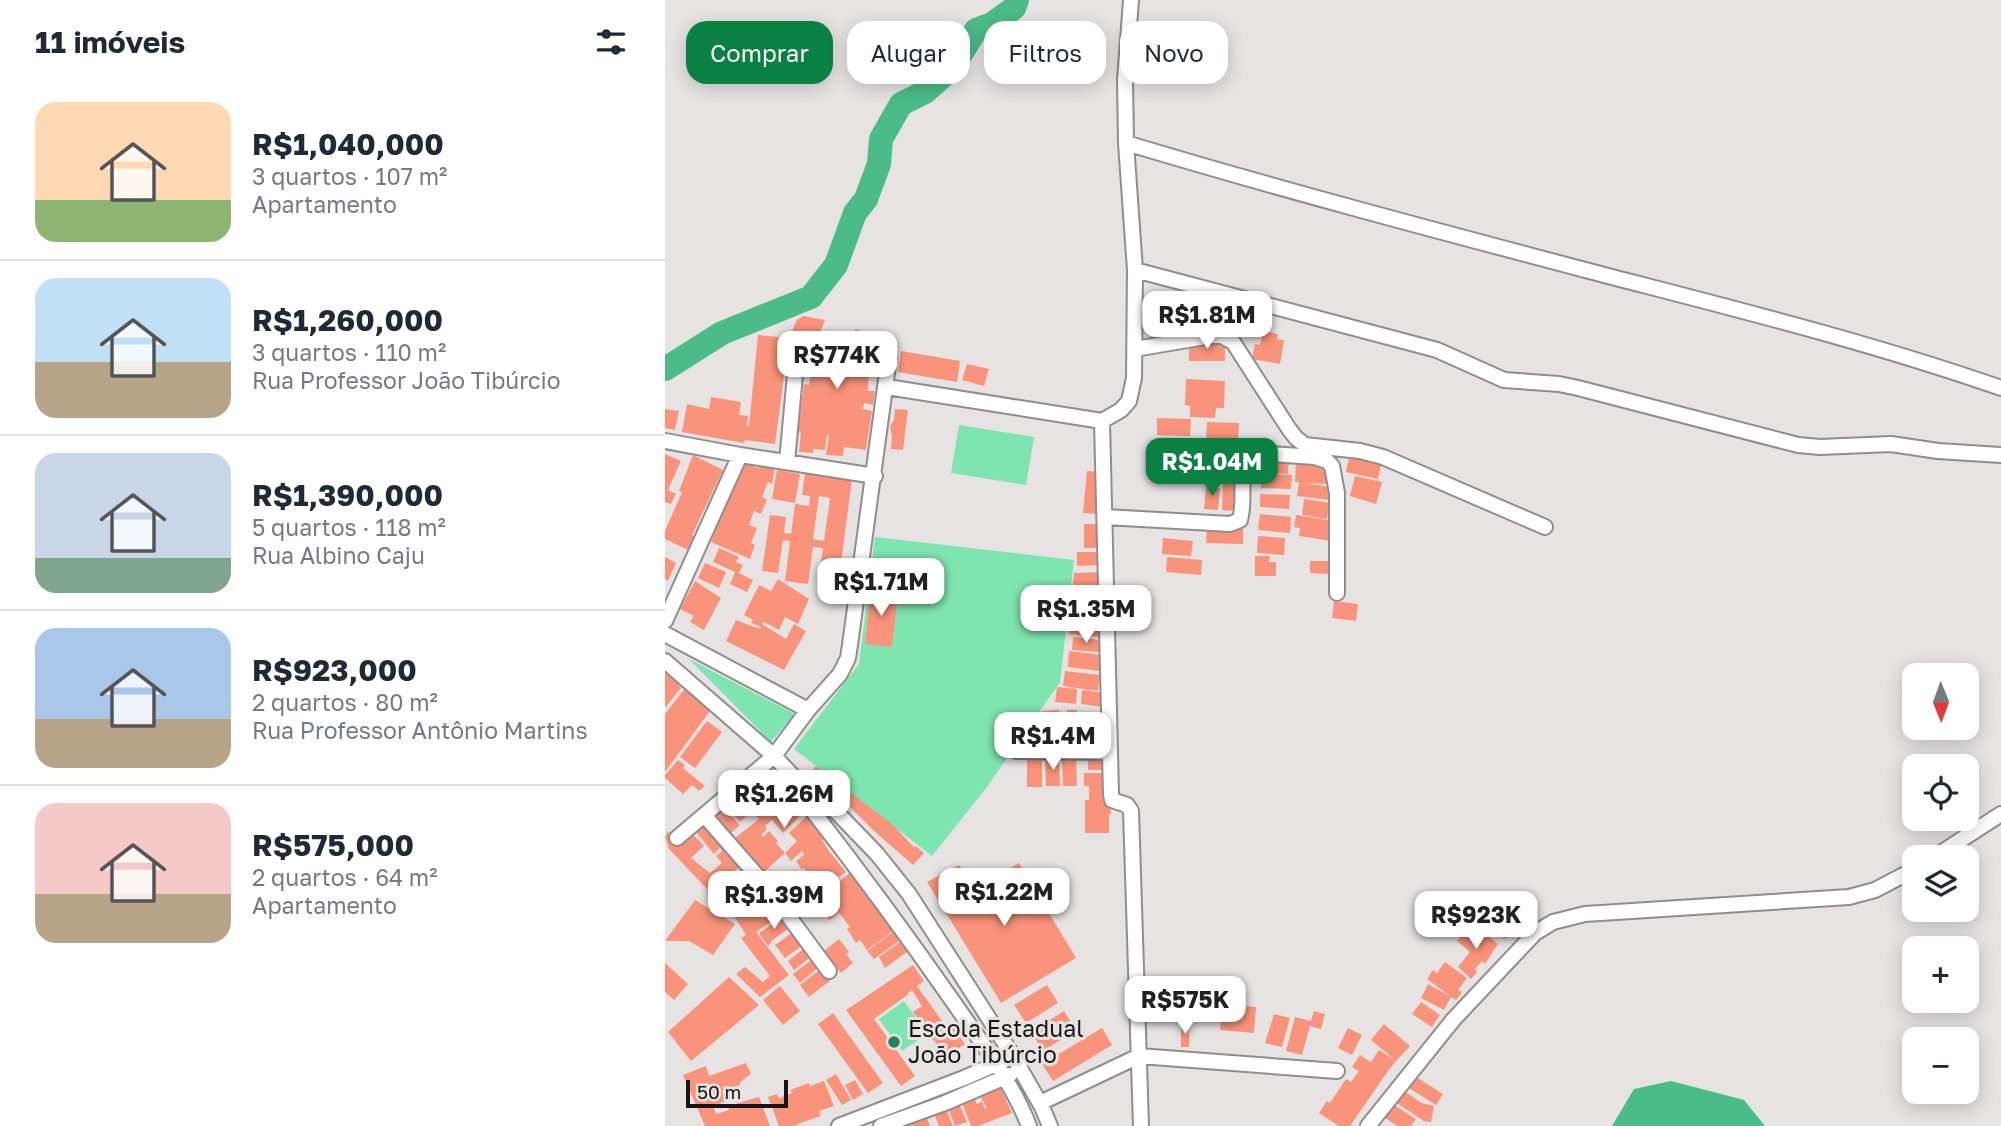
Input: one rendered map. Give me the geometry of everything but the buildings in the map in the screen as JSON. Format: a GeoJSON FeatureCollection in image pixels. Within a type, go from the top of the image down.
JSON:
{"type":"FeatureCollection","features":[{"type":"Feature","properties":{"kind":"street"},"geometry":{"type":"LineString","coordinates":[[887,387],[1102,421],[1121,410],[1129,401],[1134,378],[1135,349],[1135,270],[1125,144],[1125,80],[1131,0]]}},
{"type":"Feature","properties":{"kind":"street"},"geometry":{"type":"LineString","coordinates":[[1125,144],[1857,343],[2001,388]]}},
{"type":"Feature","properties":{"kind":"street"},"geometry":{"type":"LineString","coordinates":[[1135,270],[1437,350],[1504,380],[1578,388],[1798,445],[1820,447],[1891,444],[1938,451],[2001,455]]}},
{"type":"Feature","properties":{"kind":"street"},"geometry":{"type":"LineString","coordinates":[[1135,349],[1222,336],[1233,342],[1289,429],[1305,444],[1360,450],[1383,457],[1545,527]]}},
{"type":"Feature","properties":{"kind":"street"},"geometry":{"type":"LineString","coordinates":[[787,462],[798,342]]}},
{"type":"Feature","properties":{"kind":"street"},"geometry":{"type":"LineString","coordinates":[[677,838],[773,756],[840,674],[848,658],[875,476],[889,358]]}},
{"type":"Feature","properties":{"kind":"street"},"geometry":{"type":"LineString","coordinates":[[1102,421],[1110,785],[1112,800],[1127,805],[1131,811],[1141,1126]]}},
{"type":"Feature","properties":{"kind":"street"},"geometry":{"type":"LineString","coordinates":[[665,441],[875,476]]}},
{"type":"Feature","properties":{"kind":"street"},"geometry":{"type":"LineString","coordinates":[[1105,517],[1230,524],[1240,520],[1244,471],[1251,455],[1265,453],[1321,458],[1332,466],[1336,483],[1337,593]]}},
{"type":"Feature","properties":{"kind":"street"},"geometry":{"type":"LineString","coordinates":[[665,621],[740,455]]}},
{"type":"Feature","properties":{"kind":"street"},"geometry":{"type":"LineString","coordinates":[[665,634],[808,710]]}},
{"type":"Feature","properties":{"kind":"street"},"geometry":{"type":"LineString","coordinates":[[665,662],[773,756],[808,792],[823,798],[898,878],[1013,1055],[1050,1126]]}},
{"type":"Feature","properties":{"kind":"street"},"geometry":{"type":"LineString","coordinates":[[1016,751],[1110,752]]}},
{"type":"Feature","properties":{"kind":"street"},"geometry":{"type":"LineString","coordinates":[[808,792],[812,810],[887,906],[1005,1079],[1029,1126]]}},
{"type":"Feature","properties":{"kind":"street"},"geometry":{"type":"LineString","coordinates":[[704,814],[768,887],[829,971]]}},
{"type":"Feature","properties":{"kind":"street"},"geometry":{"type":"LineString","coordinates":[[1953,845],[2001,814]]}},
{"type":"Feature","properties":{"kind":"street"},"geometry":{"type":"LineString","coordinates":[[1368,1126],[1453,1020],[1493,975],[1543,927],[1565,917],[1585,914],[1849,897],[1875,890],[1902,876]]}},
{"type":"Feature","properties":{"kind":"street"},"geometry":{"type":"LineString","coordinates":[[885,1119],[1013,1055]]}},
{"type":"Feature","properties":{"kind":"street"},"geometry":{"type":"LineString","coordinates":[[1040,1103],[1139,1056],[1337,1071]]}},
{"type":"Feature","properties":{"kind":"street"},"geometry":{"type":"LineString","coordinates":[[839,1126],[885,1119],[1005,1079],[1021,1069]]}},
{"type":"Feature","properties":{"kind":"shaded area"},"geometry":{"type":"Polygon","coordinates":[[[959,425],[1034,437],[1026,485],[951,473],[959,425]]]}},
{"type":"Feature","properties":{"kind":"shaded area"},"geometry":{"type":"Polygon","coordinates":[[[875,537],[1074,560],[1060,682],[987,787],[932,856],[794,749],[859,664],[875,537]]]}},
{"type":"Feature","properties":{"kind":"shaded area"},"geometry":{"type":"Polygon","coordinates":[[[689,659],[795,714],[771,742],[689,659]]]}},
{"type":"Feature","properties":{"kind":"shaded area"},"geometry":{"type":"Polygon","coordinates":[[[904,1001],[927,1034],[902,1051],[879,1019],[904,1001]]]}},
{"type":"Feature","properties":{"kind":"shaded area"},"geometry":{"type":"Polygon","coordinates":[[[1671,1081],[1744,1100],[1765,1126],[1612,1126],[1634,1089],[1671,1081]]]}},
{"type":"Feature","properties":{"kind":"waterway"},"geometry":{"type":"LineString","coordinates":[[665,369],[722,333],[811,297],[836,265],[855,213],[866,199],[879,164],[881,139],[901,104],[925,92],[952,68],[976,30],[992,24],[1014,8],[1017,0]]}},
{"type":"Feature","properties":{"kind":"place","name":"Escola Estadual João Tibúrcio"},"geometry":{"type":"Point","coordinates":[894,1042]}}]}
